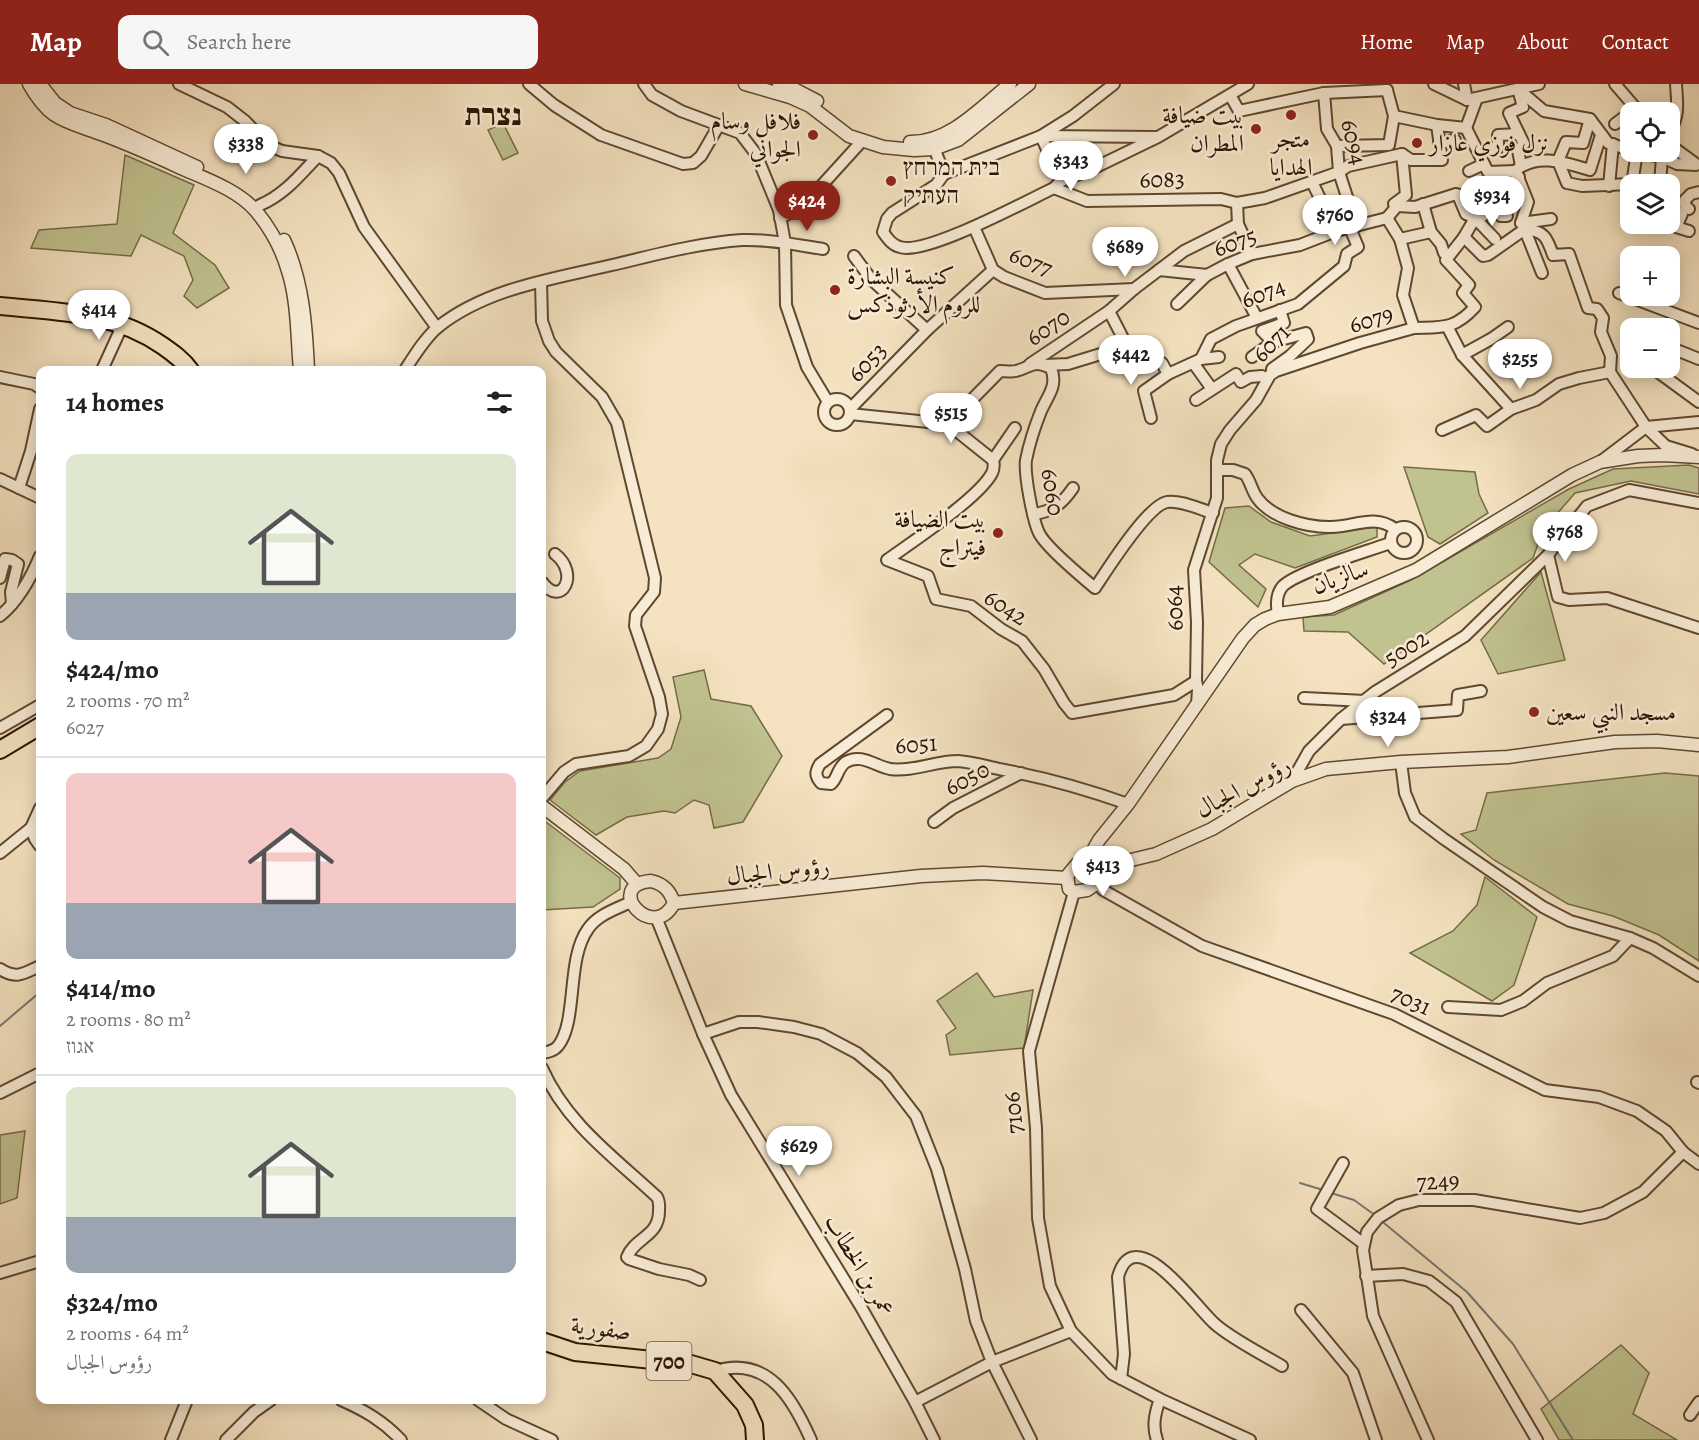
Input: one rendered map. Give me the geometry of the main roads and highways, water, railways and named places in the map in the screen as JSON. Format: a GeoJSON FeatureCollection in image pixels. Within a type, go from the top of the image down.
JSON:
{"type":"FeatureCollection","features":[{"type":"Feature","properties":{"kind":"main road"},"geometry":{"type":"LineString","coordinates":[[0,306],[90,315],[123,324],[142,332],[175,354],[186,366]]}},
{"type":"Feature","properties":{"kind":"main road"},"geometry":{"type":"LineString","coordinates":[[0,750],[36,728]]}},
{"type":"Feature","properties":{"kind":"main road","name":"صفورية"},"geometry":{"type":"LineString","coordinates":[[546,1342],[575,1352],[658,1359],[716,1371],[745,1405],[754,1425],[755,1440]]}},
{"type":"Feature","properties":{"kind":"waterway"},"geometry":{"type":"LineString","coordinates":[[0,1026],[36,995]]}},
{"type":"Feature","properties":{"kind":"waterway"},"geometry":{"type":"LineString","coordinates":[[1300,1183],[1323,1190]]}},
{"type":"Feature","properties":{"kind":"waterway"},"geometry":{"type":"LineString","coordinates":[[1331,1193],[1354,1200],[1372,1213]]}},
{"type":"Feature","properties":{"kind":"waterway"},"geometry":{"type":"LineString","coordinates":[[1384,1223],[1467,1292],[1513,1344],[1573,1440]]}},
{"type":"Feature","properties":{"kind":"place","name":"متجر الهدايا"},"geometry":{"type":"Point","coordinates":[1291,115]}},
{"type":"Feature","properties":{"kind":"place","name":"بيت ضيافة المطران"},"geometry":{"type":"Point","coordinates":[1256,129]}},
{"type":"Feature","properties":{"kind":"place","name":"فلافل وسام الجواني"},"geometry":{"type":"Point","coordinates":[813,135]}},
{"type":"Feature","properties":{"kind":"place","name":"نزل فوزي عازار"},"geometry":{"type":"Point","coordinates":[1417,143]}},
{"type":"Feature","properties":{"kind":"place","name":"בית המרחץ העתיק"},"geometry":{"type":"Point","coordinates":[891,181]}},
{"type":"Feature","properties":{"kind":"place","name":"كنيسة البشارة للروم الأرثوذكس"},"geometry":{"type":"Point","coordinates":[835,290]}},
{"type":"Feature","properties":{"kind":"place","name":"بيت الضيافة فيتراج"},"geometry":{"type":"Point","coordinates":[998,533]}},
{"type":"Feature","properties":{"kind":"place","name":"مسجد النبي سعين"},"geometry":{"type":"Point","coordinates":[1534,712]}},
{"type":"Feature","properties":{"kind":"district","name":"נצרת"},"geometry":{"type":"Point","coordinates":[493,115]}}]}
